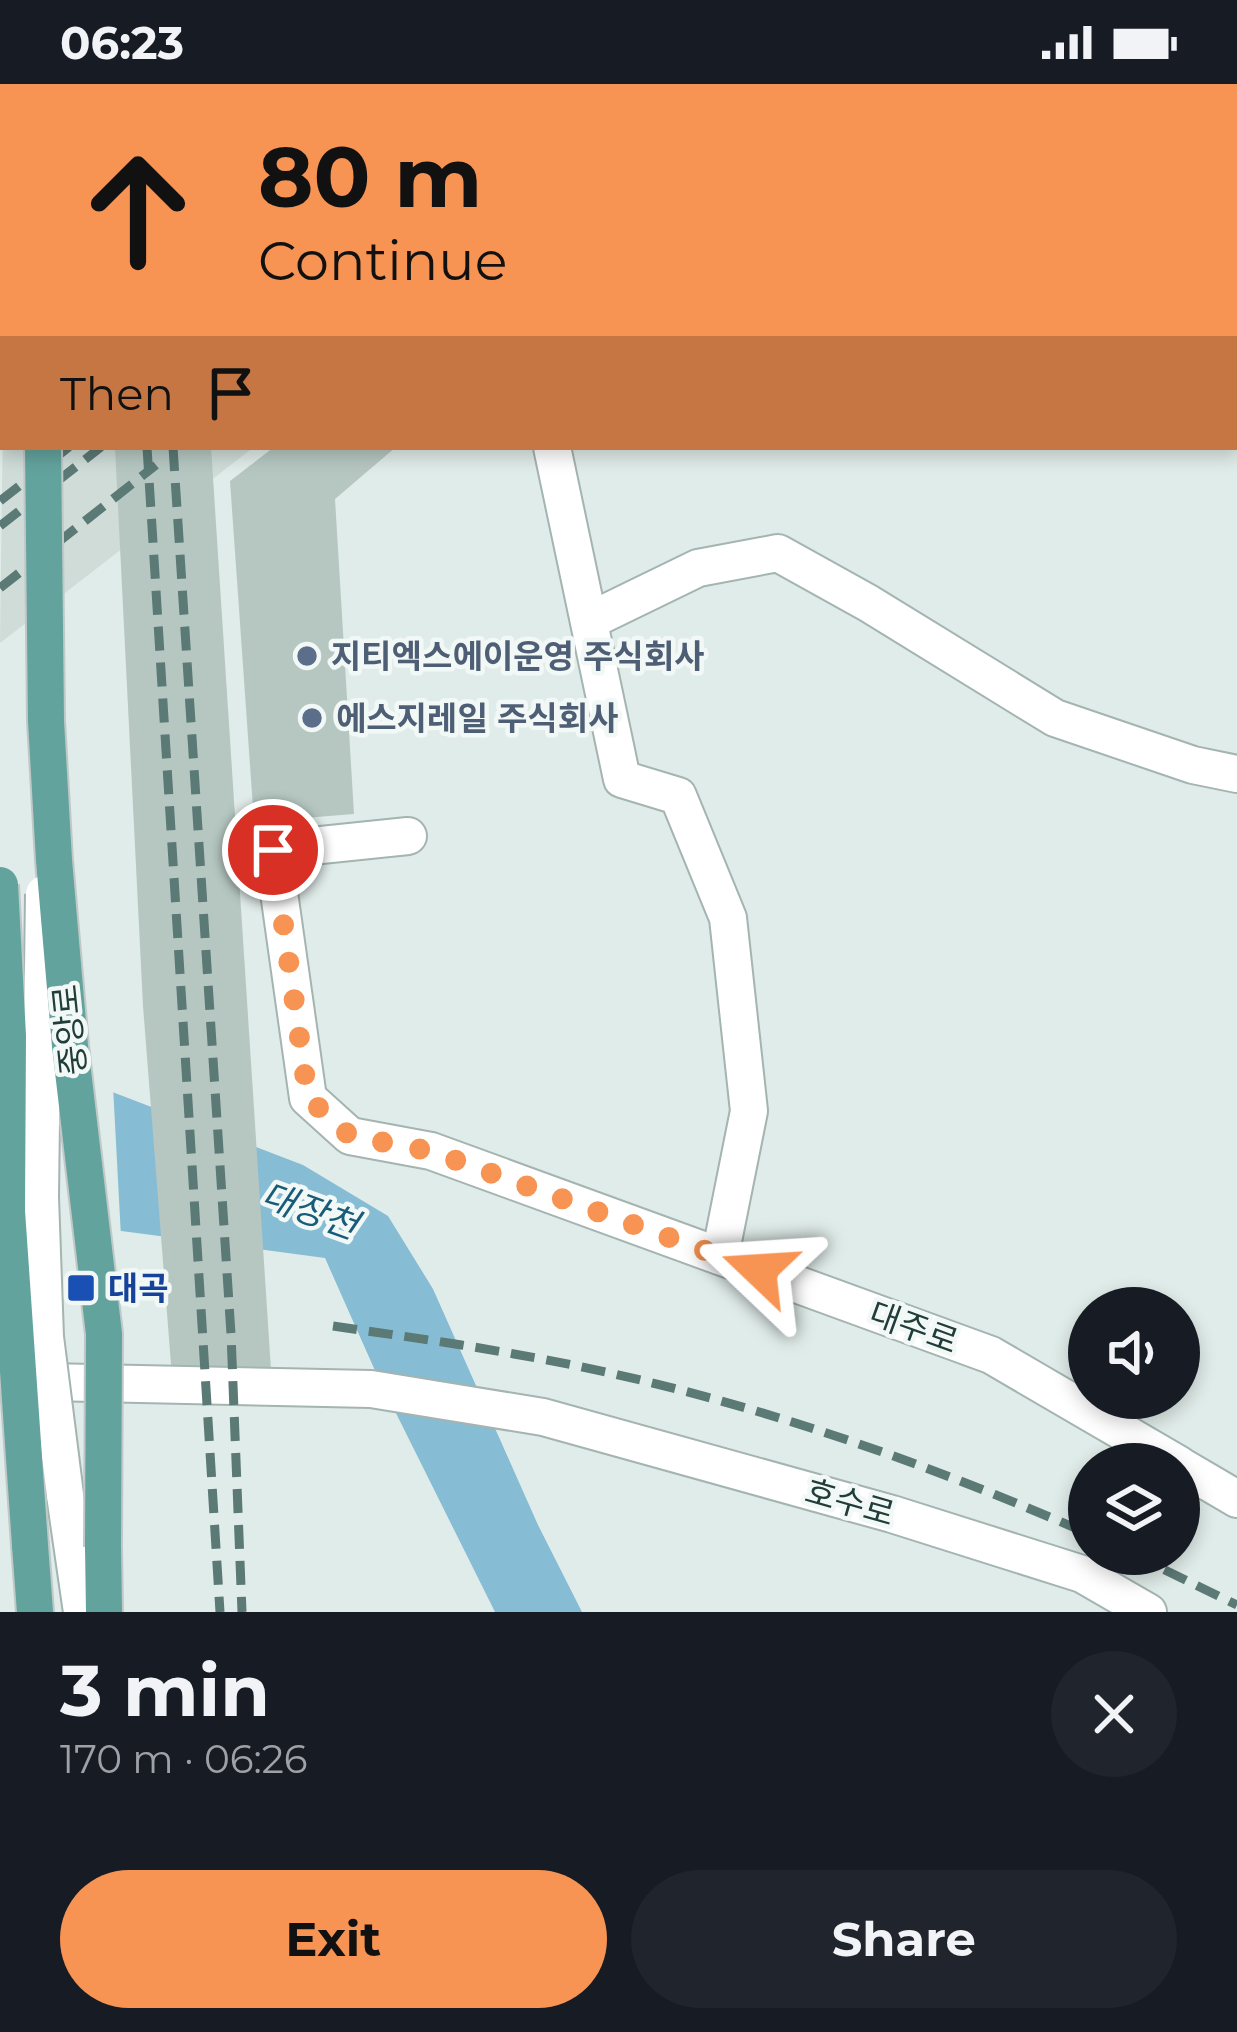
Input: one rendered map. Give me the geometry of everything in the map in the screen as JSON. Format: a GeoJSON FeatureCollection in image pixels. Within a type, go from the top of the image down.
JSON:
{"type":"FeatureCollection","features":[{"type":"Feature","properties":{"kind":"main road","name":"중앙로"},"geometry":{"type":"LineString","coordinates":[[43,450],[46,721],[61,963],[100,1279],[106,1394],[104,1612]]}},
{"type":"Feature","properties":{"kind":"main road","name":"중앙로"},"geometry":{"type":"LineString","coordinates":[[0,885],[8,1036],[7,1211],[35,1612]]}},
{"type":"Feature","properties":{"kind":"street"},"geometry":{"type":"LineString","coordinates":[[553,450],[622,779],[678,796],[728,917],[749,1111],[720,1256]]}},
{"type":"Feature","properties":{"kind":"street"},"geometry":{"type":"LineString","coordinates":[[589,621],[698,568],[778,553],[1055,718],[1193,765],[1237,774]]}},
{"type":"Feature","properties":{"kind":"street"},"geometry":{"type":"LineString","coordinates":[[46,721],[40,1197],[45,1337],[82,1612]]}},
{"type":"Feature","properties":{"kind":"street","name":"대주로"},"geometry":{"type":"LineString","coordinates":[[408,836],[273,850],[308,1098],[350,1136],[430,1151],[991,1355],[1142,1443]]}},
{"type":"Feature","properties":{"kind":"street","name":"호수로"},"geometry":{"type":"LineString","coordinates":[[0,1381],[371,1389],[543,1417],[892,1514],[1082,1574],[1148,1612]]}},
{"type":"Feature","properties":{"kind":"street","name":"대주로"},"geometry":{"type":"LineString","coordinates":[[1200,1477],[1237,1498]]}},
{"type":"Feature","properties":{"kind":"shaded area"},"geometry":{"type":"Polygon","coordinates":[[[3,450],[250,450],[0,643],[3,450]]]}},
{"type":"Feature","properties":{"kind":"water","name":"대장천"},"geometry":{"type":"Polygon","coordinates":[[[0,1049],[303,1165],[388,1216],[433,1289],[582,1612],[495,1612],[377,1375],[325,1258],[0,1215],[0,1049]]]}},
{"type":"Feature","properties":{"kind":"pier"},"geometry":{"type":"Polygon","coordinates":[[[0,1043],[113,1086],[121,1237],[0,1221],[0,1043]]]}},
{"type":"Feature","properties":{"kind":"building"},"geometry":{"type":"Polygon","coordinates":[[[115,450],[211,450],[271,1370],[172,1377],[143,1006],[115,450]]]}},
{"type":"Feature","properties":{"kind":"building"},"geometry":{"type":"Polygon","coordinates":[[[270,450],[392,450],[335,499],[354,814],[254,822],[230,481],[270,450]]]}},
{"type":"Feature","properties":{"kind":"railway"},"geometry":{"type":"LineString","coordinates":[[0,501],[65,450]]}},
{"type":"Feature","properties":{"kind":"railway"},"geometry":{"type":"LineString","coordinates":[[0,526],[97,450]]}},
{"type":"Feature","properties":{"kind":"railway"},"geometry":{"type":"LineString","coordinates":[[147,450],[220,1612]]}},
{"type":"Feature","properties":{"kind":"railway"},"geometry":{"type":"LineString","coordinates":[[173,450],[231,1334],[242,1612]]}},
{"type":"Feature","properties":{"kind":"railway"},"geometry":{"type":"LineString","coordinates":[[0,588],[156,465]]}},
{"type":"Feature","properties":{"kind":"railway"},"geometry":{"type":"LineString","coordinates":[[333,1326],[469,1346],[662,1385],[879,1451],[1068,1525]]}},
{"type":"Feature","properties":{"kind":"railway"},"geometry":{"type":"LineString","coordinates":[[1175,1575],[1237,1605]]}},
{"type":"Feature","properties":{"kind":"place","name":"지티엑스에이운영 주식회사"},"geometry":{"type":"Point","coordinates":[307,656]}},
{"type":"Feature","properties":{"kind":"place","name":"에스지레일 주식회사"},"geometry":{"type":"Point","coordinates":[312,718]}},
{"type":"Feature","properties":{"kind":"place","name":"대곡"},"geometry":{"type":"Point","coordinates":[81,1288]}},
{"type":"Feature","properties":{"kind":"route"},"geometry":{"type":"LineString","coordinates":[[273,850],[308,1098],[350,1136],[430,1151],[759,1270]]}}]}
